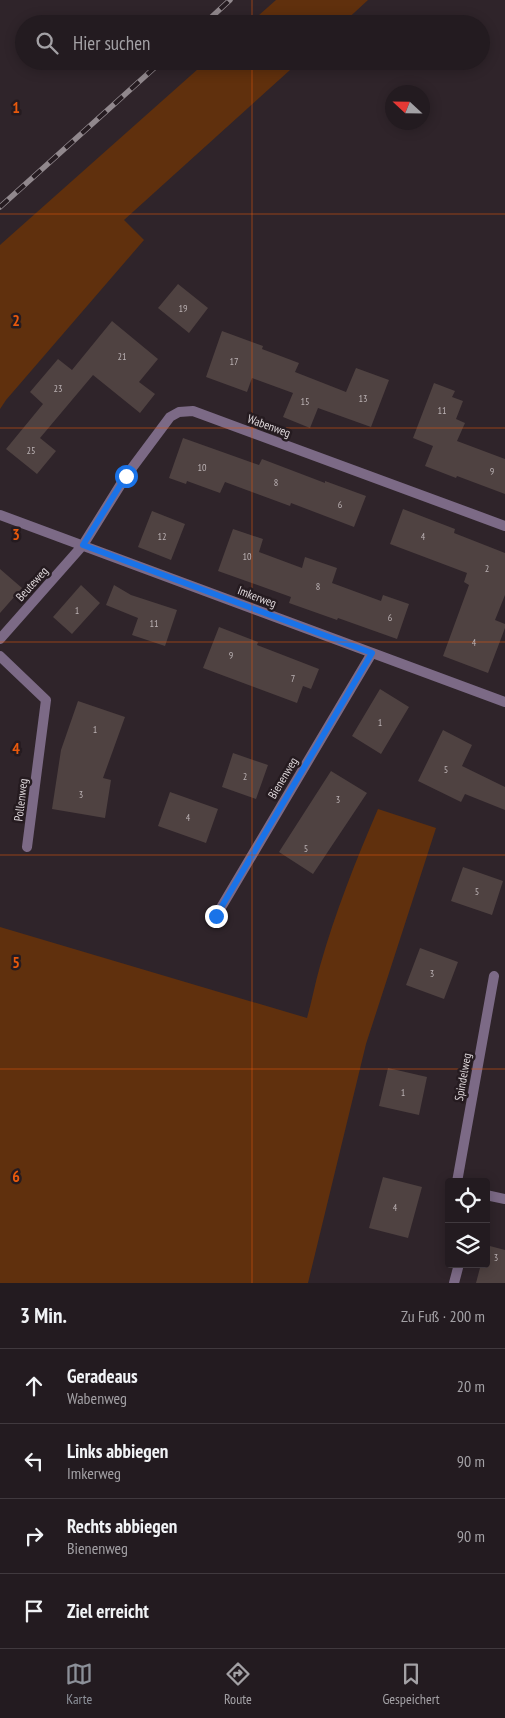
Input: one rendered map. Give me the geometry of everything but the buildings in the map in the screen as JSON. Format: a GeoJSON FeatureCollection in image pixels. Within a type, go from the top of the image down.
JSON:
{"type":"FeatureCollection","features":[{"type":"Feature","properties":{"kind":"street","name":"Wabenweg"},"geometry":{"type":"LineString","coordinates":[[83,545],[126,476],[170,417],[179,412],[193,411],[505,526]]}},
{"type":"Feature","properties":{"kind":"street","name":"Imkerweg"},"geometry":{"type":"LineString","coordinates":[[0,515],[505,702]]}},
{"type":"Feature","properties":{"kind":"street","name":"Beuteweg"},"geometry":{"type":"LineString","coordinates":[[0,639],[83,545]]}},
{"type":"Feature","properties":{"kind":"street","name":"Bienenweg"},"geometry":{"type":"LineString","coordinates":[[216,916],[372,653]]}},
{"type":"Feature","properties":{"kind":"street","name":"Pollenweg"},"geometry":{"type":"LineString","coordinates":[[0,656],[46,700],[27,847]]}},
{"type":"Feature","properties":{"kind":"street","name":"Spindelweg"},"geometry":{"type":"LineString","coordinates":[[458,1178],[494,976]]}},
{"type":"Feature","properties":{"kind":"street"},"geometry":{"type":"LineString","coordinates":[[490,1196],[505,1199]]}},
{"type":"Feature","properties":{"kind":"street"},"geometry":{"type":"LineString","coordinates":[[454,1283],[457,1268]]}},
{"type":"Feature","properties":{"kind":"shaded area"},"geometry":{"type":"Polygon","coordinates":[[[276,0],[368,0],[352,15],[259,15],[276,0]]]}},
{"type":"Feature","properties":{"kind":"shaded area"},"geometry":{"type":"Polygon","coordinates":[[[197,70],[290,70],[124,220],[144,240],[0,409],[0,245],[197,70]]]}},
{"type":"Feature","properties":{"kind":"shaded area"},"geometry":{"type":"Polygon","coordinates":[[[378,809],[436,828],[366,1044],[308,1283],[0,1283],[0,927],[307,1018],[332,926],[378,809]]]}},
{"type":"Feature","properties":{"kind":"railway"},"geometry":{"type":"LineString","coordinates":[[214,15],[230,0]]}},
{"type":"Feature","properties":{"kind":"railway"},"geometry":{"type":"LineString","coordinates":[[0,207],[152,70]]}},
{"type":"Feature","properties":{"kind":"route"},"geometry":{"type":"LineString","coordinates":[[126,476],[83,545],[372,653],[216,916]]}}]}
